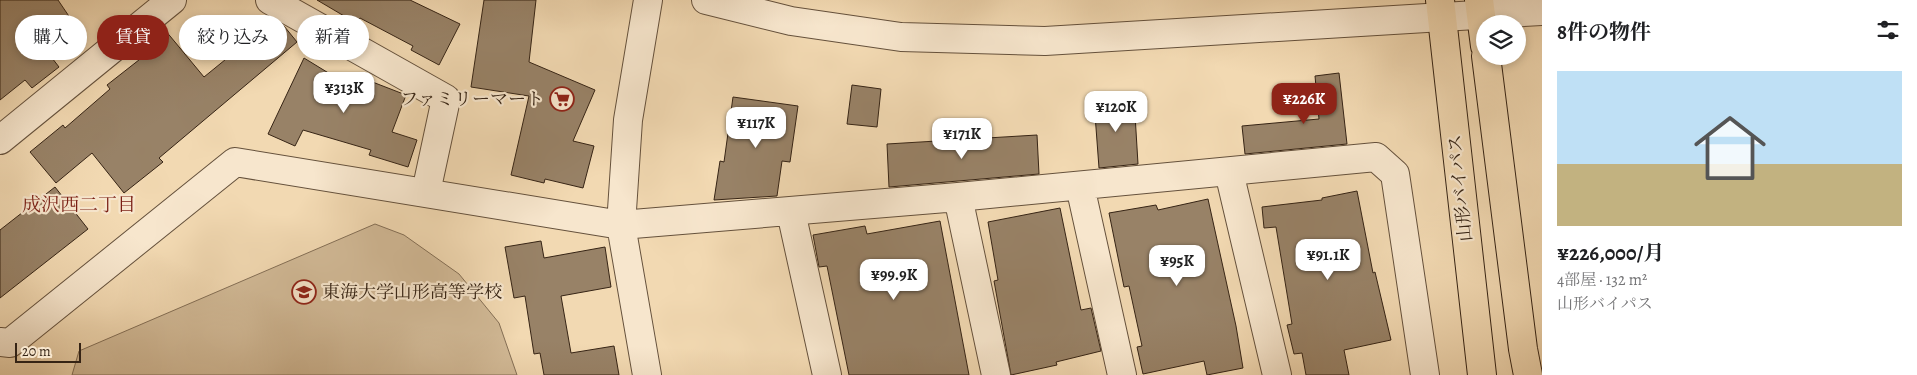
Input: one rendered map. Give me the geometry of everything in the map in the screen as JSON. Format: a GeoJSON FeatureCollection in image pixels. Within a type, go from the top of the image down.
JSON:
{"type":"FeatureCollection","features":[{"type":"Feature","properties":{"kind":"highway","name":"山形バイパス"},"geometry":{"type":"LineString","coordinates":[[1440,9],[1482,375]]}},
{"type":"Feature","properties":{"kind":"highway"},"geometry":{"type":"LineString","coordinates":[[1487,65],[1523,349],[1528,375]]}},
{"type":"Feature","properties":{"kind":"street"},"geometry":{"type":"LineString","coordinates":[[0,140],[172,0]]}},
{"type":"Feature","properties":{"kind":"street"},"geometry":{"type":"LineString","coordinates":[[270,0],[446,99],[426,192]]}},
{"type":"Feature","properties":{"kind":"street"},"geometry":{"type":"LineString","coordinates":[[647,375],[621,226],[628,120],[648,0]]}},
{"type":"Feature","properties":{"kind":"street"},"geometry":{"type":"LineString","coordinates":[[706,0],[791,20],[901,37],[1045,41],[1158,36],[1440,9],[1480,7],[1542,11]]}},
{"type":"Feature","properties":{"kind":"street"},"geometry":{"type":"LineString","coordinates":[[0,342],[10,343],[235,162],[426,192],[621,226],[1080,186],[1376,157],[1395,174],[1425,375]]}},
{"type":"Feature","properties":{"kind":"street"},"geometry":{"type":"LineString","coordinates":[[1229,172],[1277,375]]}},
{"type":"Feature","properties":{"kind":"street"},"geometry":{"type":"LineString","coordinates":[[1080,186],[1122,375]]}},
{"type":"Feature","properties":{"kind":"street"},"geometry":{"type":"LineString","coordinates":[[958,197],[996,375]]}},
{"type":"Feature","properties":{"kind":"street"},"geometry":{"type":"LineString","coordinates":[[791,212],[827,375]]}},
{"type":"Feature","properties":{"kind":"shaded area"},"geometry":{"type":"Polygon","coordinates":[[[375,224],[404,235],[459,274],[499,323],[517,375],[72,375],[79,351],[375,224]]]}},
{"type":"Feature","properties":{"kind":"building"},"geometry":{"type":"Polygon","coordinates":[[[0,0],[58,0],[68,15],[15,15],[15,60],[54,60],[59,67],[32,88],[25,80],[0,100],[0,0]]]}},
{"type":"Feature","properties":{"kind":"building"},"geometry":{"type":"Polygon","coordinates":[[[317,0],[410,0],[460,24],[439,65],[411,50],[413,46],[369,23],[369,15],[342,15],[317,0]]]}},
{"type":"Feature","properties":{"kind":"building"},"geometry":{"type":"Polygon","coordinates":[[[484,0],[536,0],[529,62],[595,90],[573,141],[594,146],[583,188],[545,179],[544,183],[511,175],[529,96],[471,87],[484,0]]]}},
{"type":"Feature","properties":{"kind":"building"},"geometry":{"type":"Polygon","coordinates":[[[287,30],[297,42],[287,50],[287,30]]]}},
{"type":"Feature","properties":{"kind":"building"},"geometry":{"type":"Polygon","coordinates":[[[169,35],[179,47],[179,60],[190,60],[204,77],[225,60],[276,60],[159,158],[163,162],[124,193],[92,153],[56,183],[30,152],[63,125],[65,128],[110,89],[107,85],[139,60],[169,60],[169,35]]]}},
{"type":"Feature","properties":{"kind":"building"},"geometry":{"type":"Polygon","coordinates":[[[303,60],[307,60],[353,88],[357,76],[406,95],[392,132],[417,140],[408,167],[369,155],[371,150],[303,130],[295,146],[268,134],[303,60]]]}},
{"type":"Feature","properties":{"kind":"building"},"geometry":{"type":"Polygon","coordinates":[[[1339,73],[1347,144],[1245,154],[1242,126],[1319,119],[1315,76],[1339,73]]]}},
{"type":"Feature","properties":{"kind":"building"},"geometry":{"type":"Polygon","coordinates":[[[852,85],[881,89],[877,127],[847,124],[852,85]]]}},
{"type":"Feature","properties":{"kind":"building"},"geometry":{"type":"Polygon","coordinates":[[[733,97],[798,106],[790,162],[782,161],[777,196],[714,200],[720,161],[724,162],[733,97]]]}},
{"type":"Feature","properties":{"kind":"building"},"geometry":{"type":"Polygon","coordinates":[[[1134,98],[1138,164],[1099,168],[1094,101],[1134,98]]]}},
{"type":"Feature","properties":{"kind":"building"},"geometry":{"type":"Polygon","coordinates":[[[1037,135],[1039,174],[889,187],[887,144],[1037,135]]]}},
{"type":"Feature","properties":{"kind":"building"},"geometry":{"type":"Polygon","coordinates":[[[55,187],[88,229],[0,298],[0,230],[55,187]]]}},
{"type":"Feature","properties":{"kind":"building"},"geometry":{"type":"Polygon","coordinates":[[[1357,191],[1373,273],[1375,272],[1391,340],[1344,350],[1349,375],[1306,375],[1302,353],[1294,354],[1287,325],[1292,324],[1276,227],[1264,228],[1262,207],[1322,200],[1322,198],[1357,191]]]}},
{"type":"Feature","properties":{"kind":"building"},"geometry":{"type":"Polygon","coordinates":[[[1208,199],[1236,326],[1243,368],[1207,375],[1204,361],[1143,374],[1137,347],[1142,346],[1129,286],[1124,287],[1109,213],[1156,205],[1158,210],[1208,199]]]}},
{"type":"Feature","properties":{"kind":"building"},"geometry":{"type":"Polygon","coordinates":[[[1060,208],[1081,310],[1091,308],[1101,351],[1056,362],[1057,365],[1011,375],[994,281],[998,280],[988,222],[1060,208]]]}},
{"type":"Feature","properties":{"kind":"building"},"geometry":{"type":"Polygon","coordinates":[[[940,221],[969,375],[849,375],[827,266],[819,267],[813,235],[865,226],[867,234],[940,221]]]}},
{"type":"Feature","properties":{"kind":"building"},"geometry":{"type":"Polygon","coordinates":[[[541,241],[544,258],[605,247],[611,287],[561,296],[571,353],[614,346],[619,375],[544,375],[540,353],[534,354],[525,296],[514,298],[505,247],[541,241]]]}},
{"type":"Feature","properties":{"kind":"place","name":"ファミリーマート"},"geometry":{"type":"Point","coordinates":[562,99]}},
{"type":"Feature","properties":{"kind":"place","name":"東海大学山形高等学校"},"geometry":{"type":"Point","coordinates":[304,292]}},
{"type":"Feature","properties":{"kind":"district","name":"成沢西二丁目"},"geometry":{"type":"Point","coordinates":[79,204]}}]}
